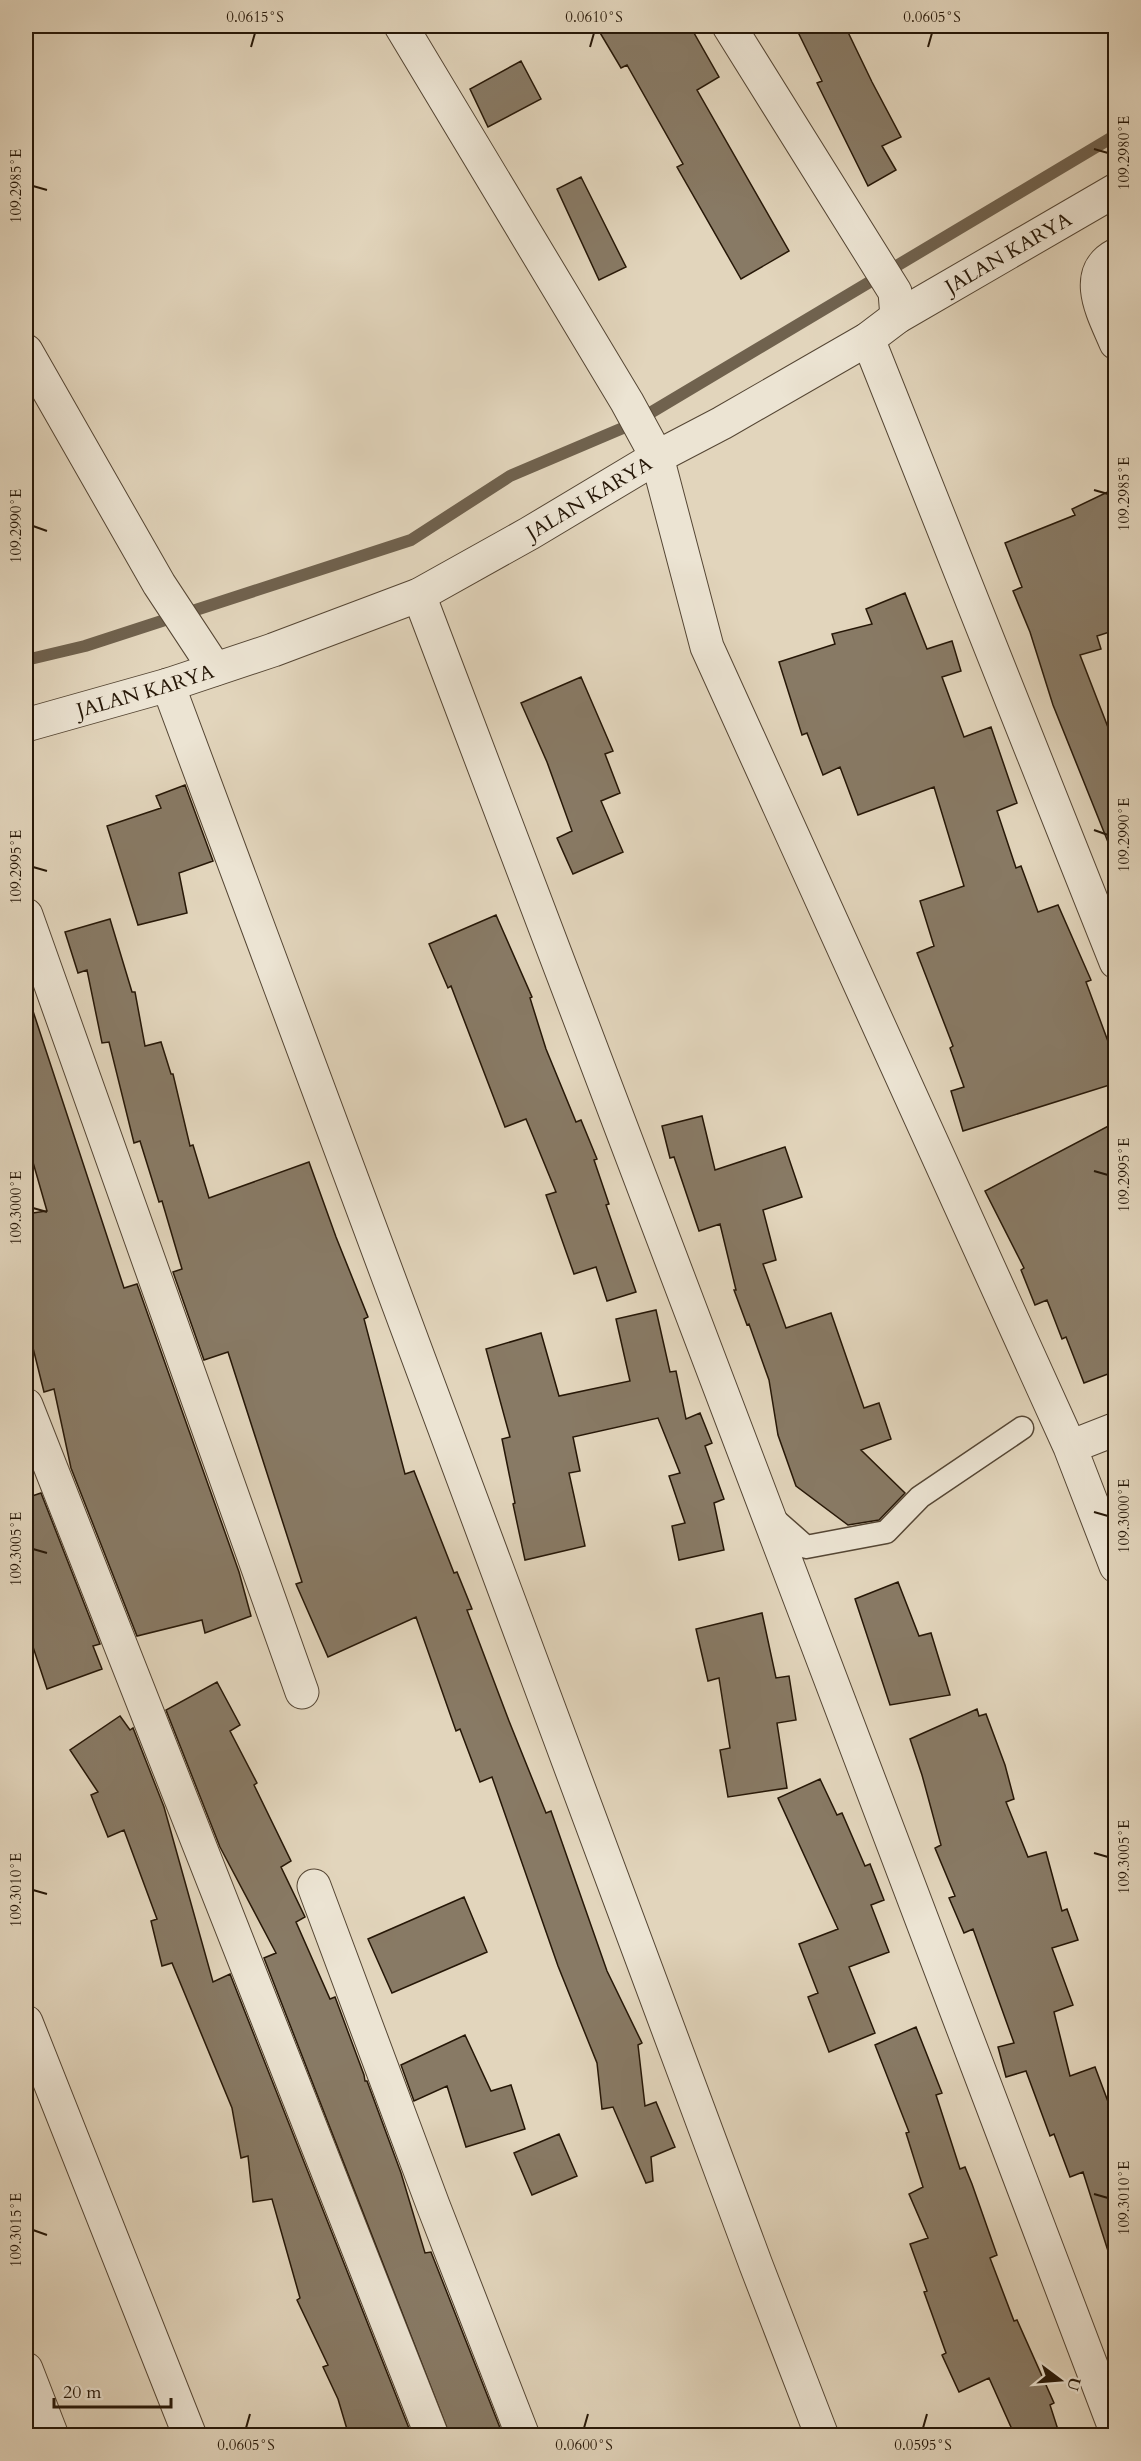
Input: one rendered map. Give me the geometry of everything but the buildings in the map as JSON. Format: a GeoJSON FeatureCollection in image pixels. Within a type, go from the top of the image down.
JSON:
{"type":"FeatureCollection","features":[{"type":"Feature","properties":{"kind":"street"},"geometry":{"type":"LineString","coordinates":[[401,26],[652,446],[707,647],[1070,1447],[1116,1566]]}},
{"type":"Feature","properties":{"kind":"street"},"geometry":{"type":"LineString","coordinates":[[729,26],[869,249],[896,305]]}},
{"type":"Feature","properties":{"kind":"street","name":"JALAN KARYA"},"geometry":{"type":"LineString","coordinates":[[26,725],[168,685],[208,660],[273,650],[418,595],[530,533],[652,446],[722,423],[868,339],[896,305],[1116,190]]}},
{"type":"Feature","properties":{"kind":"street"},"geometry":{"type":"LineString","coordinates":[[1116,255],[1102,265],[1095,292],[1116,343]]}},
{"type":"Feature","properties":{"kind":"street"},"geometry":{"type":"LineString","coordinates":[[868,339],[1116,962]]}},
{"type":"Feature","properties":{"kind":"street"},"geometry":{"type":"LineString","coordinates":[[26,351],[159,584],[208,660]]}},
{"type":"Feature","properties":{"kind":"street"},"geometry":{"type":"LineString","coordinates":[[418,595],[1116,2431]]}},
{"type":"Feature","properties":{"kind":"street"},"geometry":{"type":"LineString","coordinates":[[168,685],[756,2265],[822,2436]]}},
{"type":"Feature","properties":{"kind":"street"},"geometry":{"type":"LineString","coordinates":[[26,915],[302,1692]]}},
{"type":"Feature","properties":{"kind":"street"},"geometry":{"type":"LineString","coordinates":[[26,1405],[432,2436]]}},
{"type":"Feature","properties":{"kind":"street"},"geometry":{"type":"LineString","coordinates":[[1070,1447],[1116,1429]]}},
{"type":"Feature","properties":{"kind":"street"},"geometry":{"type":"LineString","coordinates":[[314,1886],[429,2194],[524,2436]]}},
{"type":"Feature","properties":{"kind":"street"},"geometry":{"type":"LineString","coordinates":[[26,2022],[190,2436]]}},
{"type":"Feature","properties":{"kind":"street"},"geometry":{"type":"LineString","coordinates":[[26,2369],[52,2436]]}},
{"type":"Feature","properties":{"kind":"lane"},"geometry":{"type":"LineString","coordinates":[[767,1512],[806,1547],[886,1532],[920,1497],[1022,1428]]}},
{"type":"Feature","properties":{"kind":"waterway"},"geometry":{"type":"LineString","coordinates":[[26,660],[85,646],[411,540],[510,476],[630,425],[1116,135]]}}]}
